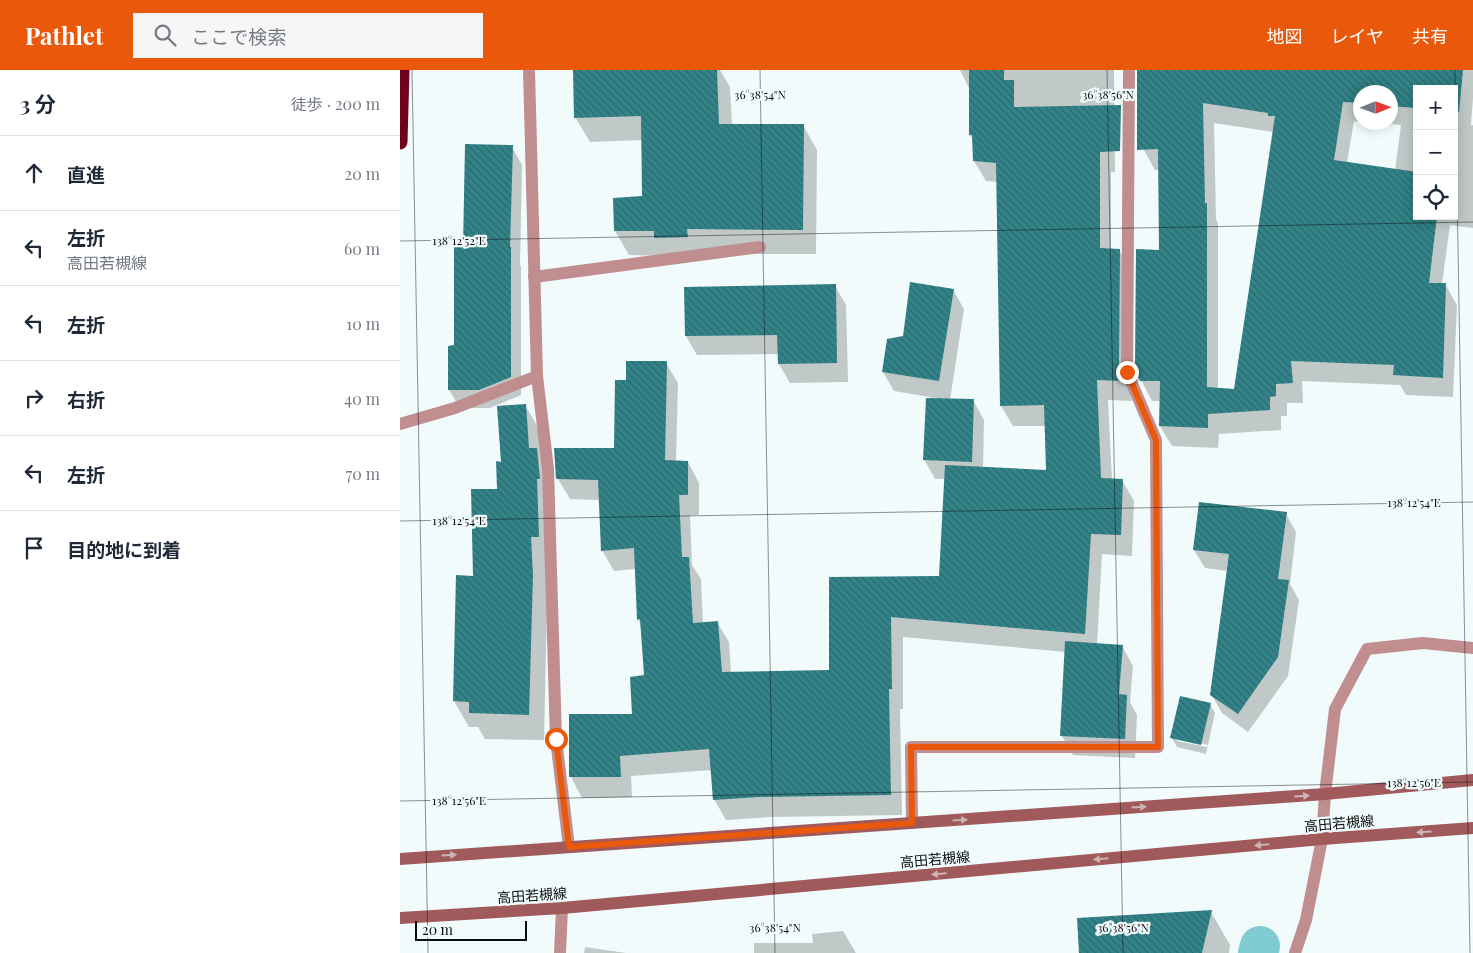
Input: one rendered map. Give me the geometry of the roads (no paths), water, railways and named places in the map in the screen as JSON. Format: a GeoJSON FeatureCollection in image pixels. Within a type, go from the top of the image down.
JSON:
{"type":"FeatureCollection","features":[{"type":"Feature","properties":{"kind":"highway"},"geometry":{"type":"LineString","coordinates":[[400,142],[402,70]]}},
{"type":"Feature","properties":{"kind":"street"},"geometry":{"type":"LineString","coordinates":[[529,70],[537,376],[548,469],[556,739],[569,847]]}},
{"type":"Feature","properties":{"kind":"street"},"geometry":{"type":"LineString","coordinates":[[912,823],[911,747],[1158,747],[1156,440],[1127,372],[1129,70]]}},
{"type":"Feature","properties":{"kind":"street"},"geometry":{"type":"LineString","coordinates":[[534,276],[760,247]]}},
{"type":"Feature","properties":{"kind":"street"},"geometry":{"type":"LineString","coordinates":[[400,424],[455,408],[537,376]]}},
{"type":"Feature","properties":{"kind":"street"},"geometry":{"type":"LineString","coordinates":[[1295,953],[1306,920],[1322,840],[1334,709],[1367,649],[1423,643],[1473,648]]}},
{"type":"Feature","properties":{"kind":"street"},"geometry":{"type":"LineString","coordinates":[[400,859],[1325,794],[1473,780]]}},
{"type":"Feature","properties":{"kind":"street","name":"高田若槻線"},"geometry":{"type":"LineString","coordinates":[[400,918],[562,908],[1473,828]]}},
{"type":"Feature","properties":{"kind":"street"},"geometry":{"type":"LineString","coordinates":[[560,953],[562,908]]}},
{"type":"Feature","properties":{"kind":"waterway"},"geometry":{"type":"LineString","coordinates":[[1258,953],[1260,946]]}}]}
